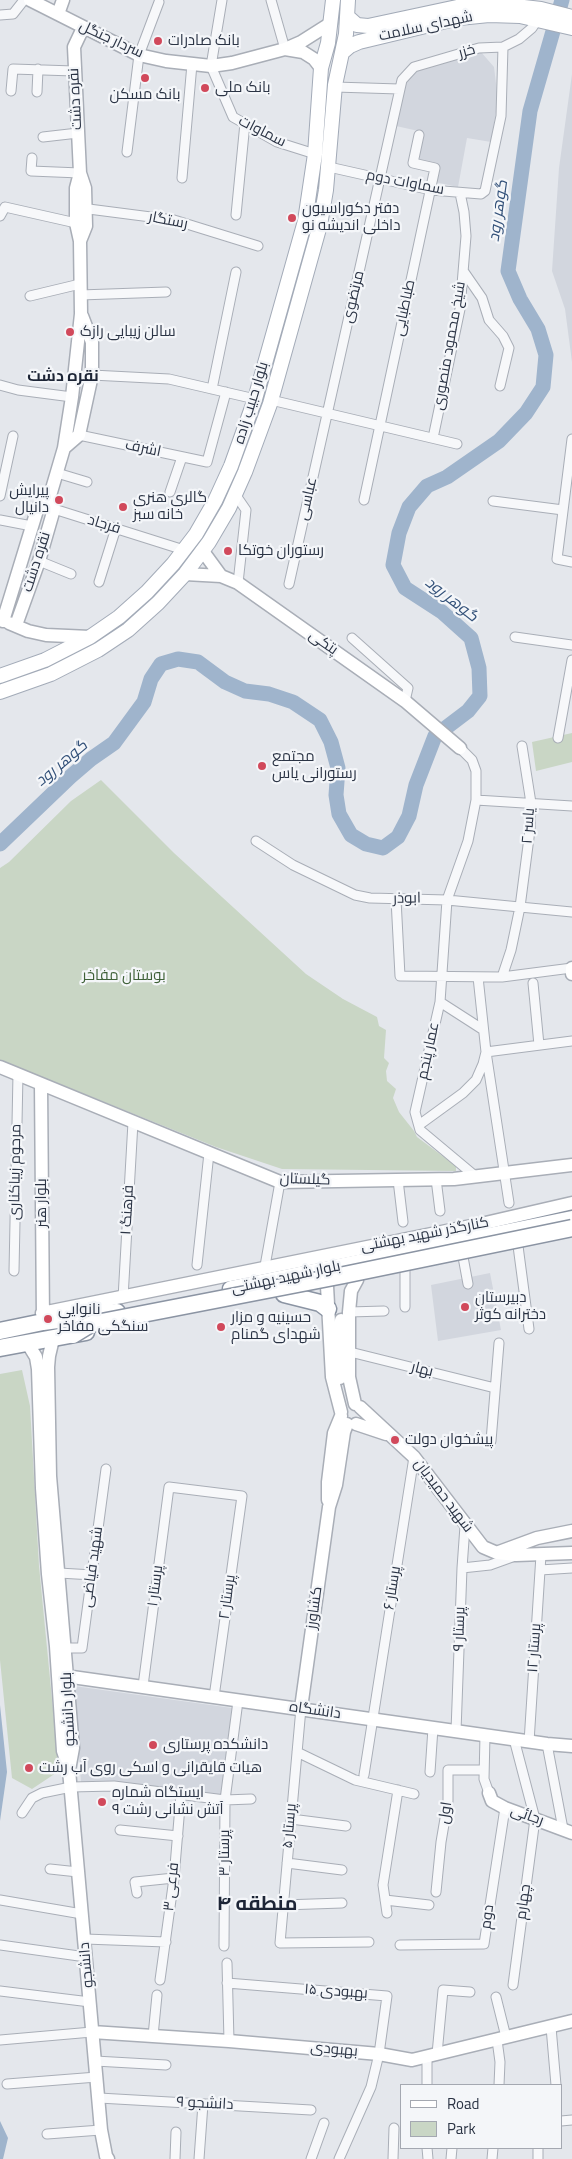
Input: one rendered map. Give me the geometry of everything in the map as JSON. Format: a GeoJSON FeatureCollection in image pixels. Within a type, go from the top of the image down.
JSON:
{"type":"FeatureCollection","features":[{"type":"Feature","properties":{"kind":"highway","name":"بلوار شهید بهشتی"},"geometry":{"type":"LineString","coordinates":[[0,1331],[47,1317],[122,1311],[326,1278],[479,1246],[572,1219]]}},
{"type":"Feature","properties":{"kind":"highway"},"geometry":{"type":"LineString","coordinates":[[72,1335],[91,1324],[572,1228]]}},
{"type":"Feature","properties":{"kind":"highway","name":"بلوار شهید بهشتی"},"geometry":{"type":"LineString","coordinates":[[512,1235],[572,1235]]}},
{"type":"Feature","properties":{"kind":"highway","name":"بلوار شهید بهشتی"},"geometry":{"type":"LineString","coordinates":[[0,1348],[284,1294],[326,1278],[353,1287],[405,1270],[463,1257],[479,1246]]}},
{"type":"Feature","properties":{"kind":"highway"},"geometry":{"type":"LineString","coordinates":[[284,1294],[320,1303],[328,1309]]}},
{"type":"Feature","properties":{"kind":"main road","name":"بلوار حبیب زاده"},"geometry":{"type":"LineString","coordinates":[[0,676],[45,660],[90,637],[119,617],[147,592],[184,550],[196,534],[215,501],[231,466],[255,399],[304,221],[315,154],[321,68],[328,43],[333,0]]}},
{"type":"Feature","properties":{"kind":"main road","name":"بلوار حبیب زاده"},"geometry":{"type":"LineString","coordinates":[[0,692],[51,674],[98,650],[128,630],[158,603],[185,574],[202,550],[235,494],[259,436],[271,400],[320,224],[329,168],[335,87],[348,17],[348,0]]}},
{"type":"Feature","properties":{"kind":"main road","name":"شهدای سلامت"},"geometry":{"type":"LineString","coordinates":[[348,17],[357,25],[368,26],[457,4],[490,3],[542,14],[572,17]]}},
{"type":"Feature","properties":{"kind":"main road","name":"شهدای سلامت"},"geometry":{"type":"LineString","coordinates":[[342,52],[359,42],[459,18],[489,15],[520,16],[542,14],[572,28]]}},
{"type":"Feature","properties":{"kind":"main road"},"geometry":{"type":"LineString","coordinates":[[278,314],[282,322],[287,322],[293,317]]}},
{"type":"Feature","properties":{"kind":"main road"},"geometry":{"type":"LineString","coordinates":[[267,354],[276,350],[282,358]]}},
{"type":"Feature","properties":{"kind":"street"},"geometry":{"type":"LineString","coordinates":[[0,15],[13,14],[24,0]]}},
{"type":"Feature","properties":{"kind":"street","name":"سردار جنگل"},"geometry":{"type":"LineString","coordinates":[[30,0],[139,55],[211,66],[232,63],[285,49],[301,42],[331,23]]}},
{"type":"Feature","properties":{"kind":"street"},"geometry":{"type":"LineString","coordinates":[[58,14],[63,0]]}},
{"type":"Feature","properties":{"kind":"street"},"geometry":{"type":"LineString","coordinates":[[211,66],[222,0]]}},
{"type":"Feature","properties":{"kind":"street"},"geometry":{"type":"LineString","coordinates":[[271,0],[285,49],[302,52],[314,59],[321,68]]}},
{"type":"Feature","properties":{"kind":"street"},"geometry":{"type":"LineString","coordinates":[[128,152],[139,55],[159,2]]}},
{"type":"Feature","properties":{"kind":"street","name":"خزر"},"geometry":{"type":"LineString","coordinates":[[380,180],[399,89],[402,80],[414,67],[479,48],[502,47],[519,39],[532,28],[542,14]]}},
{"type":"Feature","properties":{"kind":"street","name":"نقره دشت"},"geometry":{"type":"LineString","coordinates":[[80,241],[86,226],[76,188],[80,173],[74,47],[84,28]]}},
{"type":"Feature","properties":{"kind":"street","name":"سماوات دوم"},"geometry":{"type":"LineString","coordinates":[[329,168],[431,190],[481,194],[484,191],[501,116],[502,47]]}},
{"type":"Feature","properties":{"kind":"street"},"geometry":{"type":"LineString","coordinates":[[182,178],[192,64]]}},
{"type":"Feature","properties":{"kind":"street","name":"سماوات"},"geometry":{"type":"LineString","coordinates":[[211,66],[233,117],[277,142],[315,154]]}},
{"type":"Feature","properties":{"kind":"street"},"geometry":{"type":"LineString","coordinates":[[12,91],[13,69],[74,71]]}},
{"type":"Feature","properties":{"kind":"street"},"geometry":{"type":"LineString","coordinates":[[37,92],[38,69]]}},
{"type":"Feature","properties":{"kind":"street"},"geometry":{"type":"LineString","coordinates":[[335,87],[399,89]]}},
{"type":"Feature","properties":{"kind":"street"},"geometry":{"type":"LineString","coordinates":[[236,215],[245,124]]}},
{"type":"Feature","properties":{"kind":"street"},"geometry":{"type":"LineString","coordinates":[[43,137],[78,133]]}},
{"type":"Feature","properties":{"kind":"street","name":"طباطبایی"},"geometry":{"type":"LineString","coordinates":[[364,500],[435,168],[413,163],[419,135]]}},
{"type":"Feature","properties":{"kind":"street"},"geometry":{"type":"LineString","coordinates":[[32,158],[31,172],[80,173]]}},
{"type":"Feature","properties":{"kind":"street","name":"مرتضوی"},"geometry":{"type":"LineString","coordinates":[[327,414],[380,180]]}},
{"type":"Feature","properties":{"kind":"street","name":"شیخ محمود منصوری"},"geometry":{"type":"LineString","coordinates":[[433,438],[460,309],[459,299],[464,272],[466,236],[460,193]]}},
{"type":"Feature","properties":{"kind":"street"},"geometry":{"type":"LineString","coordinates":[[0,216],[5,207],[76,223]]}},
{"type":"Feature","properties":{"kind":"street","name":"نقره دشت"},"geometry":{"type":"LineString","coordinates":[[16,626],[39,561],[64,448],[72,397],[81,314],[80,241],[76,223],[81,208]]}},
{"type":"Feature","properties":{"kind":"street","name":"رستگار"},"geometry":{"type":"LineString","coordinates":[[81,208],[174,220],[258,246]]}},
{"type":"Feature","properties":{"kind":"street"},"geometry":{"type":"LineString","coordinates":[[212,389],[236,272]]}},
{"type":"Feature","properties":{"kind":"street"},"geometry":{"type":"LineString","coordinates":[[464,272],[482,298],[489,320],[503,336],[510,348],[500,386]]}},
{"type":"Feature","properties":{"kind":"street"},"geometry":{"type":"LineString","coordinates":[[30,296],[80,289],[166,292]]}},
{"type":"Feature","properties":{"kind":"street","name":"نقره دشت"},"geometry":{"type":"LineString","coordinates":[[79,435],[92,375],[92,342],[81,314]]}},
{"type":"Feature","properties":{"kind":"street"},"geometry":{"type":"LineString","coordinates":[[92,375],[169,379],[255,399]]}},
{"type":"Feature","properties":{"kind":"street"},"geometry":{"type":"LineString","coordinates":[[0,385],[18,390],[72,397]]}},
{"type":"Feature","properties":{"kind":"street","name":"اشرف"},"geometry":{"type":"LineString","coordinates":[[79,435],[207,462],[226,392]]}},
{"type":"Feature","properties":{"kind":"street"},"geometry":{"type":"LineString","coordinates":[[271,400],[457,444]]}},
{"type":"Feature","properties":{"kind":"street","name":"عباسی"},"geometry":{"type":"LineString","coordinates":[[289,584],[327,414]]}},
{"type":"Feature","properties":{"kind":"street"},"geometry":{"type":"LineString","coordinates":[[64,448],[79,435]]}},
{"type":"Feature","properties":{"kind":"street"},"geometry":{"type":"LineString","coordinates":[[0,496],[13,436]]}},
{"type":"Feature","properties":{"kind":"street"},"geometry":{"type":"LineString","coordinates":[[572,438],[558,559],[572,562]]}},
{"type":"Feature","properties":{"kind":"street"},"geometry":{"type":"LineString","coordinates":[[170,492],[182,457]]}},
{"type":"Feature","properties":{"kind":"street"},"geometry":{"type":"LineString","coordinates":[[57,473],[86,482]]}},
{"type":"Feature","properties":{"kind":"street"},"geometry":{"type":"LineString","coordinates":[[235,494],[246,510],[238,583]]}},
{"type":"Feature","properties":{"kind":"street"},"geometry":{"type":"LineString","coordinates":[[493,502],[564,510]]}},
{"type":"Feature","properties":{"kind":"street","name":"نقره دشت"},"geometry":{"type":"LineString","coordinates":[[1,620],[7,607],[38,507],[52,504]]}},
{"type":"Feature","properties":{"kind":"street","name":"فرجاد"},"geometry":{"type":"LineString","coordinates":[[52,504],[116,528],[184,550]]}},
{"type":"Feature","properties":{"kind":"street"},"geometry":{"type":"LineString","coordinates":[[0,520],[32,526]]}},
{"type":"Feature","properties":{"kind":"street"},"geometry":{"type":"LineString","coordinates":[[99,582],[116,528]]}},
{"type":"Feature","properties":{"kind":"street"},"geometry":{"type":"LineString","coordinates":[[202,550],[221,576]]}},
{"type":"Feature","properties":{"kind":"street"},"geometry":{"type":"LineString","coordinates":[[39,561],[71,574]]}},
{"type":"Feature","properties":{"kind":"street"},"geometry":{"type":"LineString","coordinates":[[185,574],[221,576]]}},
{"type":"Feature","properties":{"kind":"street","name":"پتکی"},"geometry":{"type":"LineString","coordinates":[[221,576],[238,583],[405,701],[460,748]]}},
{"type":"Feature","properties":{"kind":"street"},"geometry":{"type":"LineString","coordinates":[[7,607],[14,613],[21,612]]}},
{"type":"Feature","properties":{"kind":"street"},"geometry":{"type":"LineString","coordinates":[[1,620],[28,631],[46,635],[90,637]]}},
{"type":"Feature","properties":{"kind":"street"},"geometry":{"type":"LineString","coordinates":[[515,637],[572,645]]}},
{"type":"Feature","properties":{"kind":"street"},"geometry":{"type":"LineString","coordinates":[[352,638],[408,688],[405,701]]}},
{"type":"Feature","properties":{"kind":"street"},"geometry":{"type":"LineString","coordinates":[[558,738],[572,660]]}},
{"type":"Feature","properties":{"kind":"street","name":"یاسر ۲"},"geometry":{"type":"LineString","coordinates":[[502,977],[511,950],[520,907],[530,830],[531,802],[522,746]]}},
{"type":"Feature","properties":{"kind":"street"},"geometry":{"type":"LineString","coordinates":[[460,748],[472,760],[476,772],[476,800],[572,806]]}},
{"type":"Feature","properties":{"kind":"street","name":"عمار پنجم"},"geometry":{"type":"LineString","coordinates":[[419,1125],[415,1112],[440,1002],[448,900],[468,841],[476,800]]}},
{"type":"Feature","properties":{"kind":"street","name":"ابوذر"},"geometry":{"type":"LineString","coordinates":[[256,841],[293,865],[355,895],[370,898],[448,900],[572,912]]}},
{"type":"Feature","properties":{"kind":"street"},"geometry":{"type":"LineString","coordinates":[[396,899],[400,976],[442,978],[502,977],[572,968],[572,974]]}},
{"type":"Feature","properties":{"kind":"street"},"geometry":{"type":"LineString","coordinates":[[478,977],[482,1029],[509,1203]]}},
{"type":"Feature","properties":{"kind":"street"},"geometry":{"type":"LineString","coordinates":[[532,983],[538,1045]]}},
{"type":"Feature","properties":{"kind":"street"},"geometry":{"type":"LineString","coordinates":[[440,1002],[482,1029]]}},
{"type":"Feature","properties":{"kind":"street"},"geometry":{"type":"LineString","coordinates":[[486,1052],[572,1042]]}},
{"type":"Feature","properties":{"kind":"street"},"geometry":{"type":"LineString","coordinates":[[475,1176],[420,1130],[419,1125],[476,1080],[486,1052]]}},
{"type":"Feature","properties":{"kind":"street","name":"گیلستان"},"geometry":{"type":"LineString","coordinates":[[0,1067],[280,1182],[436,1179],[572,1165]]}},
{"type":"Feature","properties":{"kind":"street","name":"مرحوم زیباکناری"},"geometry":{"type":"LineString","coordinates":[[14,1271],[18,1074]]}},
{"type":"Feature","properties":{"kind":"street","name":"بلوار هنر"},"geometry":{"type":"LineString","coordinates":[[45,1085],[47,1317]]}},
{"type":"Feature","properties":{"kind":"street","name":"فرهنگ ۱"},"geometry":{"type":"LineString","coordinates":[[123,1298],[133,1122]]}},
{"type":"Feature","properties":{"kind":"street"},"geometry":{"type":"LineString","coordinates":[[197,1265],[209,1153]]}},
{"type":"Feature","properties":{"kind":"street"},"geometry":{"type":"LineString","coordinates":[[436,1179],[440,1211]]}},
{"type":"Feature","properties":{"kind":"street"},"geometry":{"type":"LineString","coordinates":[[398,1180],[403,1222]]}},
{"type":"Feature","properties":{"kind":"street"},"geometry":{"type":"LineString","coordinates":[[265,1266],[280,1182]]}},
{"type":"Feature","properties":{"kind":"street","name":"کنارگذر شهید بهشتی"},"geometry":{"type":"LineString","coordinates":[[47,1317],[265,1266],[512,1235],[572,1203]]}},
{"type":"Feature","properties":{"kind":"street"},"geometry":{"type":"LineString","coordinates":[[512,1235],[529,1329]]}},
{"type":"Feature","properties":{"kind":"street"},"geometry":{"type":"LineString","coordinates":[[463,1257],[468,1284]]}},
{"type":"Feature","properties":{"kind":"street"},"geometry":{"type":"LineString","coordinates":[[405,1270],[406,1307]]}},
{"type":"Feature","properties":{"kind":"street"},"geometry":{"type":"LineString","coordinates":[[326,1278],[332,1377],[350,1413]]}},
{"type":"Feature","properties":{"kind":"street"},"geometry":{"type":"LineString","coordinates":[[350,1413],[349,1312],[353,1287]]}},
{"type":"Feature","properties":{"kind":"street"},"geometry":{"type":"LineString","coordinates":[[350,1413],[340,1378],[341,1303],[353,1287]]}},
{"type":"Feature","properties":{"kind":"street"},"geometry":{"type":"LineString","coordinates":[[349,1312],[384,1311]]}},
{"type":"Feature","properties":{"kind":"street","name":"بلوار دانشجو"},"geometry":{"type":"LineString","coordinates":[[53,1339],[43,1368],[46,1487],[62,1676],[73,1748],[70,1770]]}},
{"type":"Feature","properties":{"kind":"street"},"geometry":{"type":"LineString","coordinates":[[491,1441],[499,1343]]}},
{"type":"Feature","properties":{"kind":"street","name":"بلوار دانشجو"},"geometry":{"type":"LineString","coordinates":[[28,1344],[43,1368]]}},
{"type":"Feature","properties":{"kind":"street","name":"بهار"},"geometry":{"type":"LineString","coordinates":[[350,1352],[495,1388]]}},
{"type":"Feature","properties":{"kind":"street","name":"شهید حمیدیان"},"geometry":{"type":"LineString","coordinates":[[350,1413],[391,1436],[414,1456],[465,1526],[483,1547],[497,1553]]}},
{"type":"Feature","properties":{"kind":"street","name":"کشاورز"},"geometry":{"type":"LineString","coordinates":[[301,1708],[329,1507],[336,1485],[344,1432],[350,1413]]}},
{"type":"Feature","properties":{"kind":"street","name":"پرستار ۶"},"geometry":{"type":"LineString","coordinates":[[364,1775],[414,1456]]}},
{"type":"Feature","properties":{"kind":"street","name":"شهید فیاضی"},"geometry":{"type":"LineString","coordinates":[[65,1648],[82,1648],[106,1469]]}},
{"type":"Feature","properties":{"kind":"street","name":"پرستار ۱"},"geometry":{"type":"LineString","coordinates":[[143,1686],[169,1487],[242,1496]]}},
{"type":"Feature","properties":{"kind":"street","name":"پرستار ۲"},"geometry":{"type":"LineString","coordinates":[[214,1697],[242,1496]]}},
{"type":"Feature","properties":{"kind":"street","name":"پرستار ۹"},"geometry":{"type":"LineString","coordinates":[[456,1731],[465,1526]]}},
{"type":"Feature","properties":{"kind":"street"},"geometry":{"type":"LineString","coordinates":[[497,1553],[536,1538],[572,1531]]}},
{"type":"Feature","properties":{"kind":"street"},"geometry":{"type":"LineString","coordinates":[[497,1553],[516,1555],[570,1554],[572,1568],[540,1570]]}},
{"type":"Feature","properties":{"kind":"street"},"geometry":{"type":"LineString","coordinates":[[462,1568],[490,1565],[516,1555]]}},
{"type":"Feature","properties":{"kind":"street","name":"پرستار ۱۲"},"geometry":{"type":"LineString","coordinates":[[529,1742],[541,1555]]}},
{"type":"Feature","properties":{"kind":"street"},"geometry":{"type":"LineString","coordinates":[[53,1573],[93,1575]]}},
{"type":"Feature","properties":{"kind":"street","name":"بلوار دانشجو"},"geometry":{"type":"LineString","coordinates":[[53,1573],[65,1648],[62,1676]]}},
{"type":"Feature","properties":{"kind":"street","name":"دانشگاه"},"geometry":{"type":"LineString","coordinates":[[62,1676],[301,1708],[529,1742],[572,1746]]}},
{"type":"Feature","properties":{"kind":"street","name":"پرستار ۳"},"geometry":{"type":"LineString","coordinates":[[224,1946],[225,1800],[238,1701]]}},
{"type":"Feature","properties":{"kind":"street","name":"پرستار ۵"},"geometry":{"type":"LineString","coordinates":[[301,1708],[280,1943],[369,1942]]}},
{"type":"Feature","properties":{"kind":"street"},"geometry":{"type":"LineString","coordinates":[[430,1772],[433,1728]]}},
{"type":"Feature","properties":{"kind":"street"},"geometry":{"type":"LineString","coordinates":[[485,1735],[484,1779],[489,1792]]}},
{"type":"Feature","properties":{"kind":"street"},"geometry":{"type":"LineString","coordinates":[[514,1739],[535,1819]]}},
{"type":"Feature","properties":{"kind":"street"},"geometry":{"type":"LineString","coordinates":[[547,1744],[568,1831]]}},
{"type":"Feature","properties":{"kind":"street"},"geometry":{"type":"LineString","coordinates":[[297,1752],[355,1780],[414,1794]]}},
{"type":"Feature","properties":{"kind":"street","name":"دانشجو"},"geometry":{"type":"LineString","coordinates":[[70,1770],[101,2130],[108,2159]]}},
{"type":"Feature","properties":{"kind":"street","name":"اول"},"geometry":{"type":"LineString","coordinates":[[436,1892],[441,1842],[449,1795],[448,1770],[484,1770]]}},
{"type":"Feature","properties":{"kind":"street"},"geometry":{"type":"LineString","coordinates":[[22,1813],[32,1798],[42,1792],[71,1787],[114,1786],[225,1800],[251,1799]]}},
{"type":"Feature","properties":{"kind":"street"},"geometry":{"type":"LineString","coordinates":[[386,1913],[383,1885],[398,1790]]}},
{"type":"Feature","properties":{"kind":"street","name":"رجائی"},"geometry":{"type":"LineString","coordinates":[[489,1792],[492,1801],[505,1808],[568,1831]]}},
{"type":"Feature","properties":{"kind":"street","name":"فرعی ۳"},"geometry":{"type":"LineString","coordinates":[[160,1980],[174,1878],[181,1794]]}},
{"type":"Feature","properties":{"kind":"street","name":"دوم"},"geometry":{"type":"LineString","coordinates":[[400,1945],[484,1944],[505,1808]]}},
{"type":"Feature","properties":{"kind":"street"},"geometry":{"type":"LineString","coordinates":[[291,1819],[346,1826]]}},
{"type":"Feature","properties":{"kind":"street","name":"چهارم"},"geometry":{"type":"LineString","coordinates":[[513,1985],[535,1819]]}},
{"type":"Feature","properties":{"kind":"street"},"geometry":{"type":"LineString","coordinates":[[120,1830],[178,1836]]}},
{"type":"Feature","properties":{"kind":"street"},"geometry":{"type":"LineString","coordinates":[[287,1863],[342,1870]]}},
{"type":"Feature","properties":{"kind":"street"},"geometry":{"type":"LineString","coordinates":[[50,1869],[78,1872]]}},
{"type":"Feature","properties":{"kind":"street"},"geometry":{"type":"LineString","coordinates":[[137,1893],[135,1882],[174,1878]]}},
{"type":"Feature","properties":{"kind":"street"},"geometry":{"type":"LineString","coordinates":[[0,1900],[82,1914]]}},
{"type":"Feature","properties":{"kind":"street"},"geometry":{"type":"LineString","coordinates":[[385,1900],[429,1905]]}},
{"type":"Feature","properties":{"kind":"street"},"geometry":{"type":"LineString","coordinates":[[283,1905],[342,1903]]}},
{"type":"Feature","properties":{"kind":"street"},"geometry":{"type":"LineString","coordinates":[[84,1939],[166,1942]]}},
{"type":"Feature","properties":{"kind":"street"},"geometry":{"type":"LineString","coordinates":[[0,1945],[86,1957]]}},
{"type":"Feature","properties":{"kind":"street"},"geometry":{"type":"LineString","coordinates":[[227,1962],[229,2041]]}},
{"type":"Feature","properties":{"kind":"street","name":"بهبودی ۱۵"},"geometry":{"type":"LineString","coordinates":[[227,1983],[386,1996],[379,2054]]}},
{"type":"Feature","properties":{"kind":"street"},"geometry":{"type":"LineString","coordinates":[[427,2084],[443,1990],[470,1992]]}},
{"type":"Feature","properties":{"kind":"street"},"geometry":{"type":"LineString","coordinates":[[0,1991],[90,2002]]}},
{"type":"Feature","properties":{"kind":"street"},"geometry":{"type":"LineString","coordinates":[[153,2036],[157,1995]]}},
{"type":"Feature","properties":{"kind":"street"},"geometry":{"type":"LineString","coordinates":[[496,1997],[502,2038],[499,2084]]}},
{"type":"Feature","properties":{"kind":"street","name":"بهبودی"},"geometry":{"type":"LineString","coordinates":[[92,2032],[379,2054],[412,2060],[572,2021]]}},
{"type":"Feature","properties":{"kind":"street"},"geometry":{"type":"LineString","coordinates":[[551,2027],[556,2084]]}},
{"type":"Feature","properties":{"kind":"street"},"geometry":{"type":"LineString","coordinates":[[0,2040],[92,2032]]}},
{"type":"Feature","properties":{"kind":"street"},"geometry":{"type":"LineString","coordinates":[[339,2159],[371,2087],[379,2054]]}},
{"type":"Feature","properties":{"kind":"street"},"geometry":{"type":"LineString","coordinates":[[95,2061],[166,2065]]}},
{"type":"Feature","properties":{"kind":"street"},"geometry":{"type":"LineString","coordinates":[[7,2084],[97,2077]]}},
{"type":"Feature","properties":{"kind":"street","name":"دانشجو ۹"},"geometry":{"type":"LineString","coordinates":[[99,2098],[311,2110]]}},
{"type":"Feature","properties":{"kind":"street"},"geometry":{"type":"LineString","coordinates":[[200,2159],[203,2104]]}},
{"type":"Feature","properties":{"kind":"street"},"geometry":{"type":"LineString","coordinates":[[311,2159],[324,2123]]}},
{"type":"Feature","properties":{"kind":"street"},"geometry":{"type":"LineString","coordinates":[[392,2159],[394,2128]]}},
{"type":"Feature","properties":{"kind":"street"},"geometry":{"type":"LineString","coordinates":[[47,2134],[101,2130]]}},
{"type":"Feature","properties":{"kind":"street"},"geometry":{"type":"LineString","coordinates":[[175,2159],[176,2132]]}},
{"type":"Feature","properties":{"kind":"shaded area"},"geometry":{"type":"Polygon","coordinates":[[[481,52],[494,67],[498,100],[491,142],[467,138],[458,187],[435,182],[437,166],[417,161],[423,132],[396,126],[406,82],[417,71],[481,52]]]}},
{"type":"Feature","properties":{"kind":"shaded area"},"geometry":{"type":"Polygon","coordinates":[[[572,74],[572,362],[565,309],[552,271],[559,168],[572,74]]]}},
{"type":"Feature","properties":{"kind":"shaded area","name":"دبیرستان دخترانه کوثر"},"geometry":{"type":"Polygon","coordinates":[[[490,1273],[501,1330],[438,1341],[431,1285],[490,1273]]]}},
{"type":"Feature","properties":{"kind":"shaded area","name":"دانشکده پرستاری"},"geometry":{"type":"Polygon","coordinates":[[[74,1686],[232,1708],[220,1802],[81,1782],[74,1686]]]}},
{"type":"Feature","properties":{"kind":"green space"},"geometry":{"type":"Polygon","coordinates":[[[572,733],[572,762],[536,771],[532,742],[572,733]]]}},
{"type":"Feature","properties":{"kind":"green space","name":"بوستان مفاخر"},"geometry":{"type":"Polygon","coordinates":[[[101,780],[174,853],[306,974],[343,999],[377,1017],[379,1026],[386,1030],[384,1058],[389,1063],[386,1071],[387,1081],[396,1089],[393,1098],[399,1112],[417,1137],[456,1166],[456,1171],[282,1169],[216,1147],[0,1060],[0,868],[9,862],[71,801],[101,780]]]}},
{"type":"Feature","properties":{"kind":"green space"},"geometry":{"type":"Polygon","coordinates":[[[22,1370],[30,1406],[39,1566],[59,1771],[32,1789],[12,1778],[0,1660],[0,1374],[22,1370]]]}},
{"type":"Feature","properties":{"kind":"water"},"geometry":{"type":"Polygon","coordinates":[[[0,1705],[7,1772],[0,1821],[0,1705]]]}},
{"type":"Feature","properties":{"kind":"water"},"geometry":{"type":"Polygon","coordinates":[[[0,2121],[8,2138],[3,2159],[0,2159],[0,2121]]]}},
{"type":"Feature","properties":{"kind":"waterway","name":"گوهر رود"},"geometry":{"type":"LineString","coordinates":[[0,844],[70,777],[114,743],[144,702],[151,679],[161,664],[178,659],[198,662],[225,682],[245,691],[269,694],[293,702],[320,720],[331,742],[338,768],[336,795],[339,814],[351,835],[366,844],[383,848],[398,837],[409,816],[416,785],[435,736],[468,711],[480,696],[479,668],[471,638],[442,612],[405,588],[393,565],[399,533],[409,507],[427,486],[447,477],[499,441],[526,413],[543,387],[546,355],[538,329],[520,299],[508,271],[530,111],[562,0]]}},
{"type":"Feature","properties":{"kind":"place","name":"بانک صادرات"},"geometry":{"type":"Point","coordinates":[158,41]}},
{"type":"Feature","properties":{"kind":"place","name":"بانک مسکن"},"geometry":{"type":"Point","coordinates":[145,78]}},
{"type":"Feature","properties":{"kind":"place","name":"بانک ملی"},"geometry":{"type":"Point","coordinates":[205,88]}},
{"type":"Feature","properties":{"kind":"place","name":"دفتر دکوراسیون داخلی اندیشه نو"},"geometry":{"type":"Point","coordinates":[292,218]}},
{"type":"Feature","properties":{"kind":"place","name":"سالن زیبایی رازک"},"geometry":{"type":"Point","coordinates":[70,332]}},
{"type":"Feature","properties":{"kind":"place","name":"پیرایش دانیال"},"geometry":{"type":"Point","coordinates":[59,500]}},
{"type":"Feature","properties":{"kind":"place","name":"گالری هنری خانه سبز"},"geometry":{"type":"Point","coordinates":[123,507]}},
{"type":"Feature","properties":{"kind":"place","name":"رستوران خوتکا"},"geometry":{"type":"Point","coordinates":[228,551]}},
{"type":"Feature","properties":{"kind":"place","name":"مجتمع رستورانی یاس"},"geometry":{"type":"Point","coordinates":[262,766]}},
{"type":"Feature","properties":{"kind":"place","name":"دبیرستان دخترانه کوثر"},"geometry":{"type":"Point","coordinates":[465,1307]}},
{"type":"Feature","properties":{"kind":"place","name":"نانوایی سنگکی مفاخر"},"geometry":{"type":"Point","coordinates":[48,1319]}},
{"type":"Feature","properties":{"kind":"place","name":"حسینیه و مزار شهدای گمنام"},"geometry":{"type":"Point","coordinates":[221,1327]}},
{"type":"Feature","properties":{"kind":"place","name":"پیشخوان دولت"},"geometry":{"type":"Point","coordinates":[395,1440]}},
{"type":"Feature","properties":{"kind":"place","name":"دانشکده پرستاری"},"geometry":{"type":"Point","coordinates":[153,1745]}},
{"type":"Feature","properties":{"kind":"place","name":"هیات قایقرانی و اسکی روی آب رشت"},"geometry":{"type":"Point","coordinates":[29,1768]}},
{"type":"Feature","properties":{"kind":"place","name":"ایستگاه شماره ۹ آتش نشانی رشت"},"geometry":{"type":"Point","coordinates":[102,1802]}},
{"type":"Feature","properties":{"kind":"district","name":"نقره دشت"},"geometry":{"type":"Point","coordinates":[63,377]}},
{"type":"Feature","properties":{"kind":"district","name":"منطقه ۴"},"geometry":{"type":"Point","coordinates":[257,1905]}}]}
